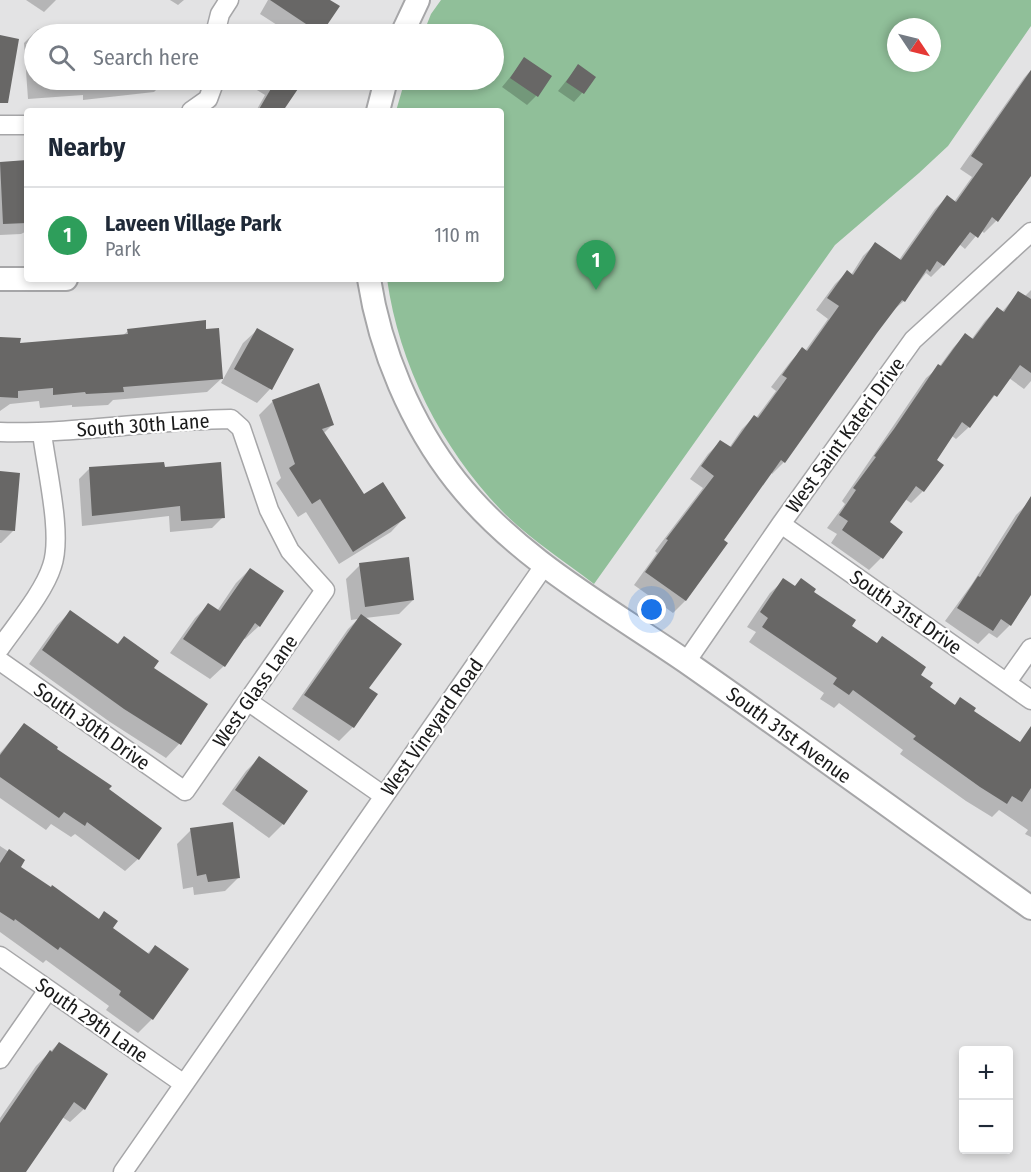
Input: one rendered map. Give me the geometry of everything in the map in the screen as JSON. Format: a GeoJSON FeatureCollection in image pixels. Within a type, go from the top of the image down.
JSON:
{"type":"FeatureCollection","features":[{"type":"Feature","properties":{"kind":"street"},"geometry":{"type":"LineString","coordinates":[[218,24],[220,14],[229,0]]}},
{"type":"Feature","properties":{"kind":"street"},"geometry":{"type":"LineString","coordinates":[[407,24],[418,0]]}},
{"type":"Feature","properties":{"kind":"street"},"geometry":{"type":"LineString","coordinates":[[195,108],[208,99],[211,90]]}},
{"type":"Feature","properties":{"kind":"street"},"geometry":{"type":"LineString","coordinates":[[379,108],[383,90]]}},
{"type":"Feature","properties":{"kind":"street"},"geometry":{"type":"LineString","coordinates":[[0,125],[24,125]]}},
{"type":"Feature","properties":{"kind":"street","name":"West Saint Kateri Drive"},"geometry":{"type":"LineString","coordinates":[[686,662],[781,524],[913,340],[1031,232]]}},
{"type":"Feature","properties":{"kind":"street"},"geometry":{"type":"LineString","coordinates":[[0,279],[24,279]]}},
{"type":"Feature","properties":{"kind":"street"},"geometry":{"type":"LineString","coordinates":[[369,282],[374,312],[389,358],[422,430],[437,456],[457,482],[509,537],[544,566]]}},
{"type":"Feature","properties":{"kind":"street","name":"South 30th Lane"},"geometry":{"type":"LineString","coordinates":[[0,432],[42,433],[231,419],[241,428],[268,510],[290,551],[325,590]]}},
{"type":"Feature","properties":{"kind":"street"},"geometry":{"type":"LineString","coordinates":[[0,648],[41,588],[52,566],[57,538],[42,433]]}},
{"type":"Feature","properties":{"kind":"street","name":"South 31st Drive"},"geometry":{"type":"LineString","coordinates":[[781,524],[1031,700]]}},
{"type":"Feature","properties":{"kind":"street","name":"South 31st Avenue"},"geometry":{"type":"LineString","coordinates":[[544,566],[686,662],[1031,908]]}},
{"type":"Feature","properties":{"kind":"street","name":"West Vineyard Road"},"geometry":{"type":"LineString","coordinates":[[123,1172],[544,566]]}},
{"type":"Feature","properties":{"kind":"street","name":"West Glass Lane"},"geometry":{"type":"LineString","coordinates":[[185,791],[325,590]]}},
{"type":"Feature","properties":{"kind":"street"},"geometry":{"type":"LineString","coordinates":[[1007,682],[1031,648]]}},
{"type":"Feature","properties":{"kind":"street","name":"South 30th Drive"},"geometry":{"type":"LineString","coordinates":[[0,661],[185,791]]}},
{"type":"Feature","properties":{"kind":"street"},"geometry":{"type":"LineString","coordinates":[[249,702],[384,796]]}},
{"type":"Feature","properties":{"kind":"street","name":"South 29th Lane"},"geometry":{"type":"LineString","coordinates":[[0,956],[184,1084]]}},
{"type":"Feature","properties":{"kind":"street"},"geometry":{"type":"LineString","coordinates":[[0,1059],[48,990]]}},
{"type":"Feature","properties":{"kind":"green space"},"geometry":{"type":"Polygon","coordinates":[[[441,0],[1031,0],[1031,26],[948,146],[835,245],[594,584],[523,530],[501,510],[479,486],[460,459],[426,403],[413,373],[401,343],[388,282],[504,282],[504,108],[397,108],[402,90],[504,90],[504,24],[427,24],[441,0]]]}},
{"type":"Feature","properties":{"kind":"building"},"geometry":{"type":"Polygon","coordinates":[[[270,0],[330,0],[340,6],[328,24],[306,24],[270,0]]]}},
{"type":"Feature","properties":{"kind":"building"},"geometry":{"type":"Polygon","coordinates":[[[0,35],[19,39],[8,103],[0,103],[0,35]]]}},
{"type":"Feature","properties":{"kind":"building"},"geometry":{"type":"Polygon","coordinates":[[[524,57],[552,76],[538,97],[510,78],[524,57]]]}},
{"type":"Feature","properties":{"kind":"building"},"geometry":{"type":"Polygon","coordinates":[[[578,64],[596,77],[584,94],[566,82],[578,64]]]}},
{"type":"Feature","properties":{"kind":"building"},"geometry":{"type":"Polygon","coordinates":[[[1031,70],[1031,176],[998,222],[992,217],[978,238],[970,232],[944,266],[937,261],[930,272],[927,269],[905,302],[902,300],[877,333],[785,463],[781,460],[724,540],[728,543],[686,601],[645,572],[668,540],[666,539],[714,476],[701,466],[720,440],[731,447],[754,415],[758,418],[787,378],[782,375],[802,347],[807,351],[839,306],[827,298],[847,270],[853,275],[875,242],[901,260],[947,195],[956,202],[983,164],[971,156],[1031,70]]]}},
{"type":"Feature","properties":{"kind":"building"},"geometry":{"type":"Polygon","coordinates":[[[270,90],[297,90],[285,108],[260,108],[270,90]]]}},
{"type":"Feature","properties":{"kind":"building"},"geometry":{"type":"Polygon","coordinates":[[[24,160],[24,223],[3,224],[0,162],[24,160]]]}},
{"type":"Feature","properties":{"kind":"building"},"geometry":{"type":"Polygon","coordinates":[[[1018,291],[1031,299],[1031,373],[1020,365],[997,397],[994,395],[970,428],[962,422],[937,460],[944,465],[924,492],[916,486],[890,522],[903,532],[883,559],[842,530],[848,521],[839,515],[856,490],[853,488],[938,364],[941,366],[965,333],[973,339],[997,307],[1004,312],[1018,291]]]}},
{"type":"Feature","properties":{"kind":"building"},"geometry":{"type":"Polygon","coordinates":[[[206,320],[206,329],[219,328],[223,379],[123,387],[124,392],[53,395],[53,388],[18,391],[18,398],[0,397],[0,337],[21,338],[20,343],[128,334],[127,329],[206,320]]]}},
{"type":"Feature","properties":{"kind":"building"},"geometry":{"type":"Polygon","coordinates":[[[257,328],[294,349],[272,390],[234,369],[257,328]]]}},
{"type":"Feature","properties":{"kind":"building"},"geometry":{"type":"Polygon","coordinates":[[[319,383],[334,425],[322,429],[364,494],[383,482],[406,518],[353,552],[320,499],[312,504],[289,468],[295,464],[272,400],[319,383]]]}},
{"type":"Feature","properties":{"kind":"building"},"geometry":{"type":"Polygon","coordinates":[[[164,462],[165,467],[221,462],[225,518],[181,521],[180,506],[92,516],[89,467],[164,462]]]}},
{"type":"Feature","properties":{"kind":"building"},"geometry":{"type":"Polygon","coordinates":[[[0,471],[20,473],[15,531],[0,530],[0,471]]]}},
{"type":"Feature","properties":{"kind":"building"},"geometry":{"type":"Polygon","coordinates":[[[1031,496],[1031,595],[1011,626],[1001,619],[993,631],[957,608],[978,576],[980,577],[1031,496]]]}},
{"type":"Feature","properties":{"kind":"building"},"geometry":{"type":"Polygon","coordinates":[[[409,557],[414,600],[365,607],[359,563],[409,557]]]}},
{"type":"Feature","properties":{"kind":"building"},"geometry":{"type":"Polygon","coordinates":[[[250,568],[284,591],[260,627],[255,623],[225,667],[183,639],[208,603],[220,611],[250,568]]]}},
{"type":"Feature","properties":{"kind":"building"},"geometry":{"type":"Polygon","coordinates":[[[783,578],[795,586],[801,578],[816,589],[814,592],[856,620],[852,626],[877,643],[882,636],[926,667],[921,675],[933,683],[930,687],[955,705],[960,697],[976,708],[974,711],[1020,742],[1031,726],[1031,788],[1022,802],[1012,796],[1007,804],[980,787],[913,739],[916,736],[853,690],[849,695],[833,684],[837,678],[762,627],[768,618],[760,612],[783,578]]]}},
{"type":"Feature","properties":{"kind":"building"},"geometry":{"type":"Polygon","coordinates":[[[70,610],[118,644],[124,636],[159,661],[154,668],[208,704],[181,745],[124,709],[42,650],[70,610]]]}},
{"type":"Feature","properties":{"kind":"building"},"geometry":{"type":"Polygon","coordinates":[[[361,614],[402,644],[369,688],[378,694],[354,728],[304,695],[361,614]]]}},
{"type":"Feature","properties":{"kind":"building"},"geometry":{"type":"Polygon","coordinates":[[[24,723],[58,747],[57,749],[112,786],[109,789],[162,828],[139,860],[87,822],[85,826],[64,812],[59,818],[0,777],[0,755],[24,723]]]}},
{"type":"Feature","properties":{"kind":"building"},"geometry":{"type":"Polygon","coordinates":[[[259,756],[308,791],[284,825],[235,790],[259,756]]]}},
{"type":"Feature","properties":{"kind":"building"},"geometry":{"type":"Polygon","coordinates":[[[233,822],[240,878],[208,882],[206,874],[197,876],[190,828],[233,822]]]}},
{"type":"Feature","properties":{"kind":"building"},"geometry":{"type":"Polygon","coordinates":[[[9,849],[25,860],[21,867],[51,887],[52,885],[99,919],[104,911],[118,921],[113,928],[149,954],[155,945],[189,969],[153,1020],[119,995],[121,991],[60,947],[58,950],[15,919],[14,921],[0,912],[0,863],[9,849]]]}},
{"type":"Feature","properties":{"kind":"building"},"geometry":{"type":"Polygon","coordinates":[[[59,1042],[108,1074],[85,1110],[74,1102],[26,1172],[0,1172],[0,1123],[50,1050],[52,1052],[59,1042]]]}},
{"type":"Feature","properties":{"kind":"place","name":"Laveen Village Park"},"geometry":{"type":"Point","coordinates":[596,290]}}]}
